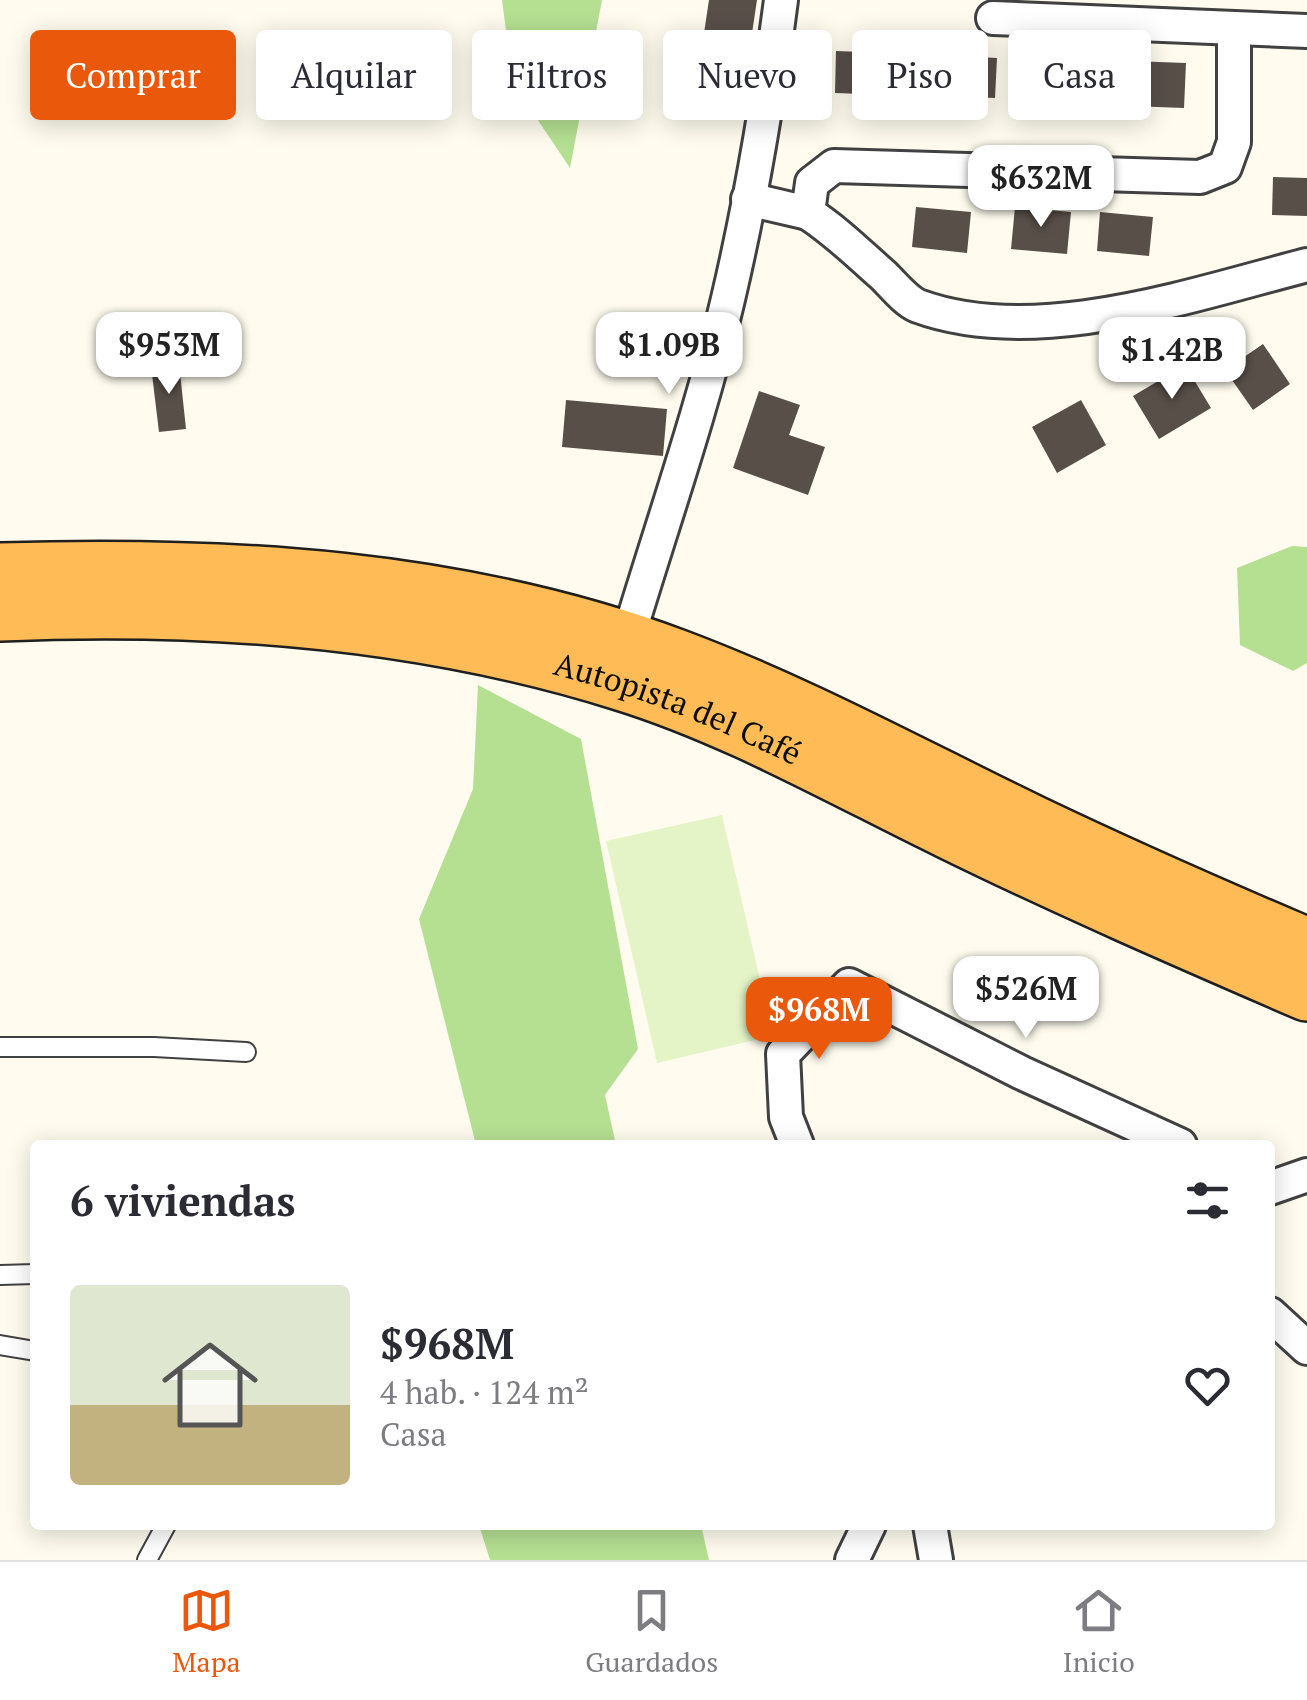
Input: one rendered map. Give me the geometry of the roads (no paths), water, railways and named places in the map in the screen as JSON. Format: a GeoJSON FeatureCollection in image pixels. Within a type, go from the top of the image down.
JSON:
{"type":"FeatureCollection","features":[{"type":"Feature","properties":{"kind":"highway","name":"Autopista del Café"},"geometry":{"type":"LineString","coordinates":[[2,604],[169,568],[325,579],[536,616],[627,641],[751,688],[1051,832],[1307,946]]}},
{"type":"Feature","properties":{"kind":"highway","name":"Autopista del Café"},"geometry":{"type":"LineString","coordinates":[[2,604],[325,623],[506,652],[622,682],[781,749],[1158,929],[1307,993]]}},
{"type":"Feature","properties":{"kind":"street"},"geometry":{"type":"LineString","coordinates":[[627,641],[728,300],[781,0]]}},
{"type":"Feature","properties":{"kind":"street"},"geometry":{"type":"LineString","coordinates":[[993,18],[1307,32]]}},
{"type":"Feature","properties":{"kind":"street"},"geometry":{"type":"LineString","coordinates":[[808,213],[812,183],[834,166],[1200,178],[1225,167],[1234,142],[1234,30]]}},
{"type":"Feature","properties":{"kind":"street"},"geometry":{"type":"LineString","coordinates":[[748,199],[808,213],[833,230],[915,305],[1000,323],[1068,318],[1158,304],[1307,265]]}},
{"type":"Feature","properties":{"kind":"street"},"geometry":{"type":"LineString","coordinates":[[795,1140],[786,1117],[783,1054],[849,985],[1022,1074],[1169,1140]]}},
{"type":"Feature","properties":{"kind":"street"},"geometry":{"type":"LineString","coordinates":[[1275,1171],[1307,1174]]}},
{"type":"Feature","properties":{"kind":"street"},"geometry":{"type":"LineString","coordinates":[[1275,1186],[1307,1174]]}},
{"type":"Feature","properties":{"kind":"street"},"geometry":{"type":"LineString","coordinates":[[1275,1319],[1307,1348]]}},
{"type":"Feature","properties":{"kind":"street"},"geometry":{"type":"LineString","coordinates":[[852,1560],[866,1530]]}},
{"type":"Feature","properties":{"kind":"street"},"geometry":{"type":"LineString","coordinates":[[931,1530],[936,1560]]}},
{"type":"Feature","properties":{"kind":"lane"},"geometry":{"type":"LineString","coordinates":[[0,1046],[246,1052]]}},
{"type":"Feature","properties":{"kind":"lane"},"geometry":{"type":"LineString","coordinates":[[0,1275],[30,1274]]}},
{"type":"Feature","properties":{"kind":"lane"},"geometry":{"type":"LineString","coordinates":[[0,1345],[30,1350]]}},
{"type":"Feature","properties":{"kind":"lane"},"geometry":{"type":"LineString","coordinates":[[147,1560],[163,1530]]}}]}
